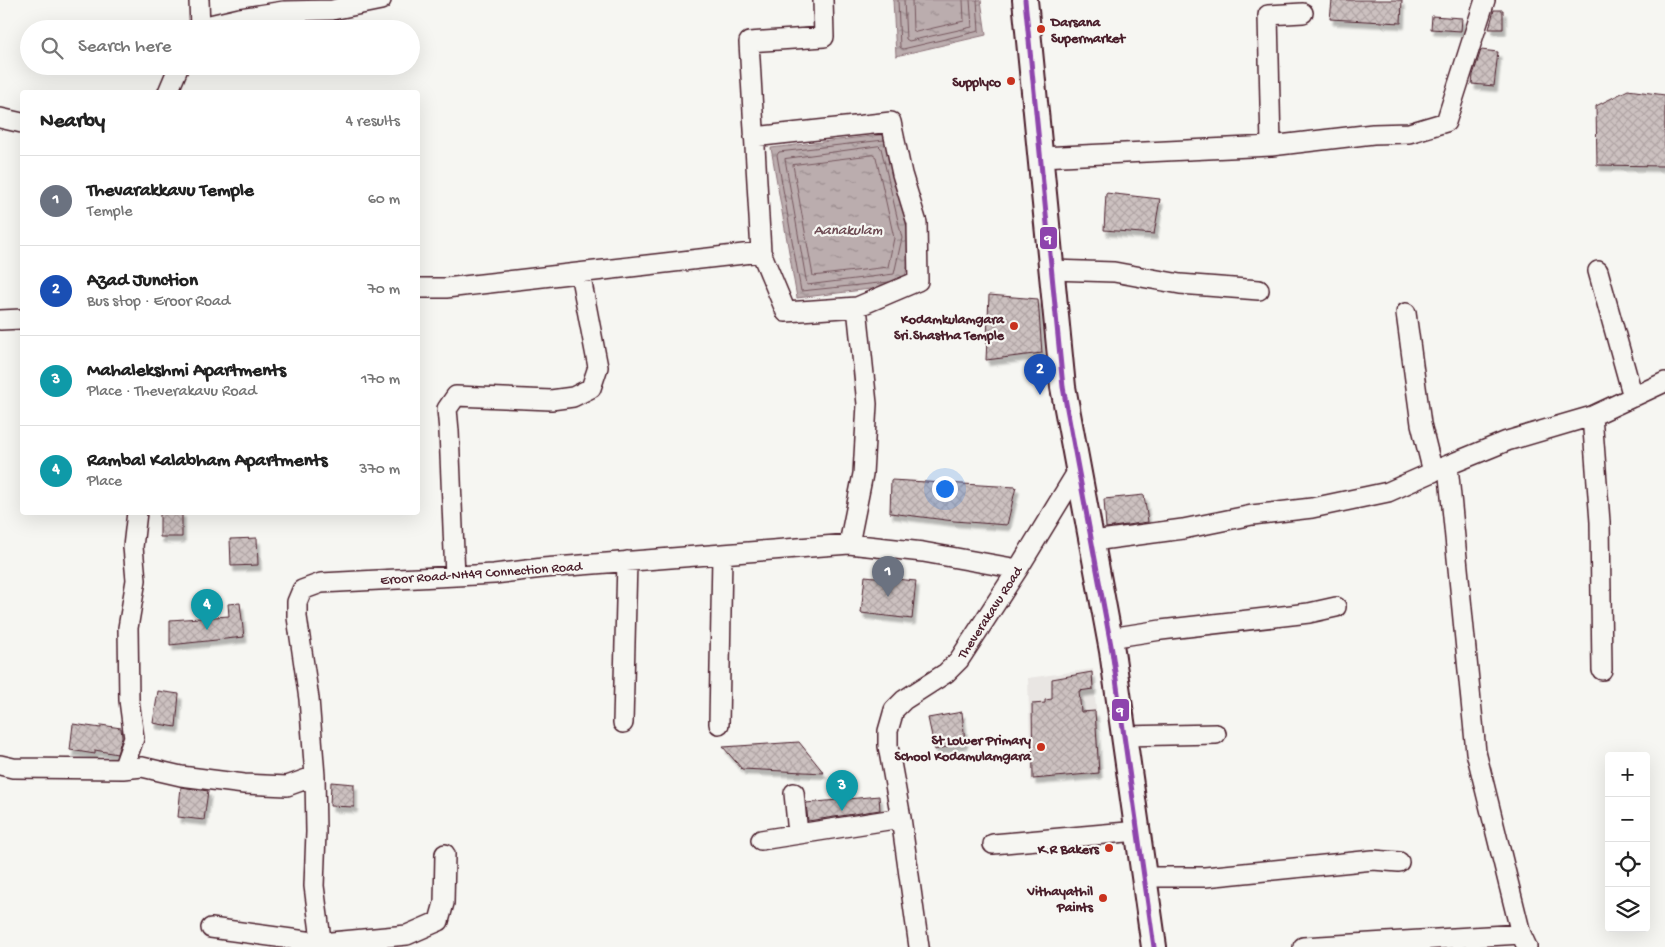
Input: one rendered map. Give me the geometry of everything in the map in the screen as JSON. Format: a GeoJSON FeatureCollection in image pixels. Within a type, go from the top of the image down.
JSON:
{"type":"FeatureCollection","features":[{"type":"Feature","properties":{"kind":"main road"},"geometry":{"type":"LineString","coordinates":[[1025,0],[1063,386],[1110,638],[1154,947]]}},
{"type":"Feature","properties":{"kind":"street"},"geometry":{"type":"LineString","coordinates":[[199,0],[200,20]]}},
{"type":"Feature","properties":{"kind":"street"},"geometry":{"type":"LineString","coordinates":[[232,20],[284,12],[332,10],[381,0]]}},
{"type":"Feature","properties":{"kind":"street"},"geometry":{"type":"LineString","coordinates":[[754,137],[891,122],[902,174],[916,223],[918,281],[857,307],[786,312],[761,252],[754,137],[749,42],[824,37],[824,0]]}},
{"type":"Feature","properties":{"kind":"street"},"geometry":{"type":"LineString","coordinates":[[1040,157],[1271,146],[1373,134],[1409,133],[1446,122],[1485,0]]}},
{"type":"Feature","properties":{"kind":"street"},"geometry":{"type":"LineString","coordinates":[[1271,146],[1268,15],[1303,14]]}},
{"type":"Feature","properties":{"kind":"street"},"geometry":{"type":"LineString","coordinates":[[169,90],[175,75]]}},
{"type":"Feature","properties":{"kind":"street"},"geometry":{"type":"LineString","coordinates":[[0,118],[20,123]]}},
{"type":"Feature","properties":{"kind":"street"},"geometry":{"type":"LineString","coordinates":[[420,288],[446,288],[761,252]]}},
{"type":"Feature","properties":{"kind":"street"},"geometry":{"type":"LineString","coordinates":[[1052,270],[1114,272],[1180,284],[1259,290]]}},
{"type":"Feature","properties":{"kind":"street"},"geometry":{"type":"LineString","coordinates":[[1598,271],[1634,397]]}},
{"type":"Feature","properties":{"kind":"street"},"geometry":{"type":"LineString","coordinates":[[455,576],[447,409],[456,396],[551,400],[573,397],[592,388],[598,367],[580,272]]}},
{"type":"Feature","properties":{"kind":"street"},"geometry":{"type":"LineString","coordinates":[[849,544],[863,474],[867,404],[857,307]]}},
{"type":"Feature","properties":{"kind":"street"},"geometry":{"type":"LineString","coordinates":[[1303,947],[1524,941],[1476,752],[1440,469],[1420,424],[1406,313]]}},
{"type":"Feature","properties":{"kind":"street"},"geometry":{"type":"LineString","coordinates":[[0,320],[20,319]]}},
{"type":"Feature","properties":{"kind":"street"},"geometry":{"type":"LineString","coordinates":[[1093,541],[1183,529],[1252,515],[1312,508],[1388,492],[1507,441],[1592,416],[1665,382]]}},
{"type":"Feature","properties":{"kind":"street"},"geometry":{"type":"LineString","coordinates":[[1592,416],[1600,522],[1602,670]]}},
{"type":"Feature","properties":{"kind":"street","name":"Theverakavu Road"},"geometry":{"type":"LineString","coordinates":[[919,947],[901,818],[888,746],[888,731],[894,710],[904,700],[946,673],[959,660],[1018,569],[1079,469]]}},
{"type":"Feature","properties":{"kind":"street"},"geometry":{"type":"LineString","coordinates":[[123,768],[134,738],[129,700],[128,628],[136,580],[133,546],[136,515]]}},
{"type":"Feature","properties":{"kind":"street","name":"Eroor Road-NH49 Connection Road"},"geometry":{"type":"LineString","coordinates":[[322,945],[314,886],[316,832],[315,776],[309,699],[297,618],[297,602],[302,590],[321,583],[455,576],[849,544],[923,552],[1018,569]]}},
{"type":"Feature","properties":{"kind":"street"},"geometry":{"type":"LineString","coordinates":[[719,724],[722,555]]}},
{"type":"Feature","properties":{"kind":"street"},"geometry":{"type":"LineString","coordinates":[[623,723],[627,561]]}},
{"type":"Feature","properties":{"kind":"street"},"geometry":{"type":"LineString","coordinates":[[1110,638],[1161,630],[1309,613],[1336,607]]}},
{"type":"Feature","properties":{"kind":"street"},"geometry":{"type":"LineString","coordinates":[[1124,736],[1216,734]]}},
{"type":"Feature","properties":{"kind":"street"},"geometry":{"type":"LineString","coordinates":[[0,765],[13,768],[142,767],[181,776],[244,784],[287,786],[315,776]]}},
{"type":"Feature","properties":{"kind":"street"},"geometry":{"type":"LineString","coordinates":[[794,793],[798,834]]}},
{"type":"Feature","properties":{"kind":"street"},"geometry":{"type":"LineString","coordinates":[[761,840],[901,818]]}},
{"type":"Feature","properties":{"kind":"street"},"geometry":{"type":"LineString","coordinates":[[994,844],[1138,832]]}},
{"type":"Feature","properties":{"kind":"street"},"geometry":{"type":"LineString","coordinates":[[211,928],[322,945],[407,935],[439,920],[444,903],[445,854]]}},
{"type":"Feature","properties":{"kind":"street"},"geometry":{"type":"LineString","coordinates":[[1144,877],[1205,877],[1373,860],[1399,862]]}},
{"type":"Feature","properties":{"kind":"shaded area"},"geometry":{"type":"Polygon","coordinates":[[[1093,669],[1101,776],[1031,781],[1028,678],[1093,669]]]}},
{"type":"Feature","properties":{"kind":"water"},"geometry":{"type":"Polygon","coordinates":[[[893,0],[981,0],[986,35],[896,56],[893,0]]]}},
{"type":"Feature","properties":{"kind":"water","name":"Aanakulam"},"geometry":{"type":"Polygon","coordinates":[[[889,134],[914,238],[903,285],[797,298],[771,148],[889,134]]]}},
{"type":"Feature","properties":{"kind":"building"},"geometry":{"type":"Polygon","coordinates":[[[1332,0],[1402,0],[1401,23],[1330,19],[1332,0]]]}},
{"type":"Feature","properties":{"kind":"building"},"geometry":{"type":"Polygon","coordinates":[[[1494,10],[1503,10],[1503,29],[1489,29],[1494,10]]]}},
{"type":"Feature","properties":{"kind":"building"},"geometry":{"type":"Polygon","coordinates":[[[1432,16],[1462,18],[1461,31],[1431,29],[1432,16]]]}},
{"type":"Feature","properties":{"kind":"building"},"geometry":{"type":"Polygon","coordinates":[[[1481,50],[1498,52],[1494,86],[1472,84],[1481,50]]]}},
{"type":"Feature","properties":{"kind":"building"},"geometry":{"type":"Polygon","coordinates":[[[1628,90],[1665,95],[1665,166],[1597,165],[1596,106],[1628,90]]]}},
{"type":"Feature","properties":{"kind":"building"},"geometry":{"type":"Polygon","coordinates":[[[1106,193],[1160,199],[1154,234],[1104,230],[1106,193]]]}},
{"type":"Feature","properties":{"kind":"building","name":"Kodamkulamgara Sri.Shastha Temple"},"geometry":{"type":"Polygon","coordinates":[[[989,295],[1038,299],[1042,353],[986,360],[989,295]]]}},
{"type":"Feature","properties":{"kind":"building"},"geometry":{"type":"Polygon","coordinates":[[[891,480],[1016,487],[1007,525],[890,513],[891,480]]]}},
{"type":"Feature","properties":{"kind":"building"},"geometry":{"type":"Polygon","coordinates":[[[1144,495],[1148,522],[1106,528],[1104,499],[1144,495]]]}},
{"type":"Feature","properties":{"kind":"building"},"geometry":{"type":"Polygon","coordinates":[[[160,515],[182,515],[182,537],[160,537],[160,515]]]}},
{"type":"Feature","properties":{"kind":"building"},"geometry":{"type":"Polygon","coordinates":[[[257,538],[258,565],[231,566],[230,539],[257,538]]]}},
{"type":"Feature","properties":{"kind":"building"},"geometry":{"type":"Polygon","coordinates":[[[865,576],[916,581],[912,619],[861,613],[865,576]]]}},
{"type":"Feature","properties":{"kind":"building"},"geometry":{"type":"Polygon","coordinates":[[[240,603],[244,637],[170,645],[170,620],[229,616],[228,604],[240,603]]]}},
{"type":"Feature","properties":{"kind":"building"},"geometry":{"type":"Polygon","coordinates":[[[1092,672],[1093,689],[1079,691],[1081,712],[1095,711],[1099,773],[1033,779],[1032,704],[1045,703],[1045,700],[1052,699],[1052,679],[1092,672]]]}},
{"type":"Feature","properties":{"kind":"building"},"geometry":{"type":"Polygon","coordinates":[[[158,691],[179,694],[176,727],[153,723],[158,691]]]}},
{"type":"Feature","properties":{"kind":"building"},"geometry":{"type":"Polygon","coordinates":[[[962,712],[965,742],[935,750],[928,718],[962,712]]]}},
{"type":"Feature","properties":{"kind":"building"},"geometry":{"type":"Polygon","coordinates":[[[73,724],[101,728],[101,725],[121,728],[122,737],[117,754],[95,750],[95,754],[70,750],[73,724]]]}},
{"type":"Feature","properties":{"kind":"building"},"geometry":{"type":"Polygon","coordinates":[[[799,742],[824,773],[742,769],[723,747],[799,742]]]}},
{"type":"Feature","properties":{"kind":"building"},"geometry":{"type":"Polygon","coordinates":[[[331,782],[354,784],[354,807],[330,806],[331,782]]]}},
{"type":"Feature","properties":{"kind":"building"},"geometry":{"type":"Polygon","coordinates":[[[181,787],[208,791],[204,820],[178,817],[181,787]]]}},
{"type":"Feature","properties":{"kind":"building"},"geometry":{"type":"Polygon","coordinates":[[[879,796],[880,810],[808,821],[806,803],[879,796]]]}},
{"type":"Feature","properties":{"kind":"transit line","name":"9"},"geometry":{"type":"LineString","coordinates":[[1025,0],[1063,387],[1112,651],[1154,947]]}},
{"type":"Feature","properties":{"kind":"place","name":"Darsana Supermarket"},"geometry":{"type":"Point","coordinates":[1041,29]}},
{"type":"Feature","properties":{"kind":"place","name":"Supplyco"},"geometry":{"type":"Point","coordinates":[1011,81]}},
{"type":"Feature","properties":{"kind":"place","name":"Kodamkulamgara Sri.Shastha Temple"},"geometry":{"type":"Point","coordinates":[1014,326]}},
{"type":"Feature","properties":{"kind":"place","name":"Azad Junction"},"geometry":{"type":"Point","coordinates":[1040,395]}},
{"type":"Feature","properties":{"kind":"place","name":"Thevarakkavu Temple"},"geometry":{"type":"Point","coordinates":[888,597]}},
{"type":"Feature","properties":{"kind":"place","name":"Rambal Kalabham Apartments"},"geometry":{"type":"Point","coordinates":[207,630]}},
{"type":"Feature","properties":{"kind":"place","name":"St Lower Primary School Kodamulamgara"},"geometry":{"type":"Point","coordinates":[1041,747]}},
{"type":"Feature","properties":{"kind":"place","name":"Mahalekshmi Apartments"},"geometry":{"type":"Point","coordinates":[842,811]}},
{"type":"Feature","properties":{"kind":"place","name":"K.R Bakers"},"geometry":{"type":"Point","coordinates":[1109,848]}},
{"type":"Feature","properties":{"kind":"place","name":"Vithayathil Paints"},"geometry":{"type":"Point","coordinates":[1103,898]}}]}
